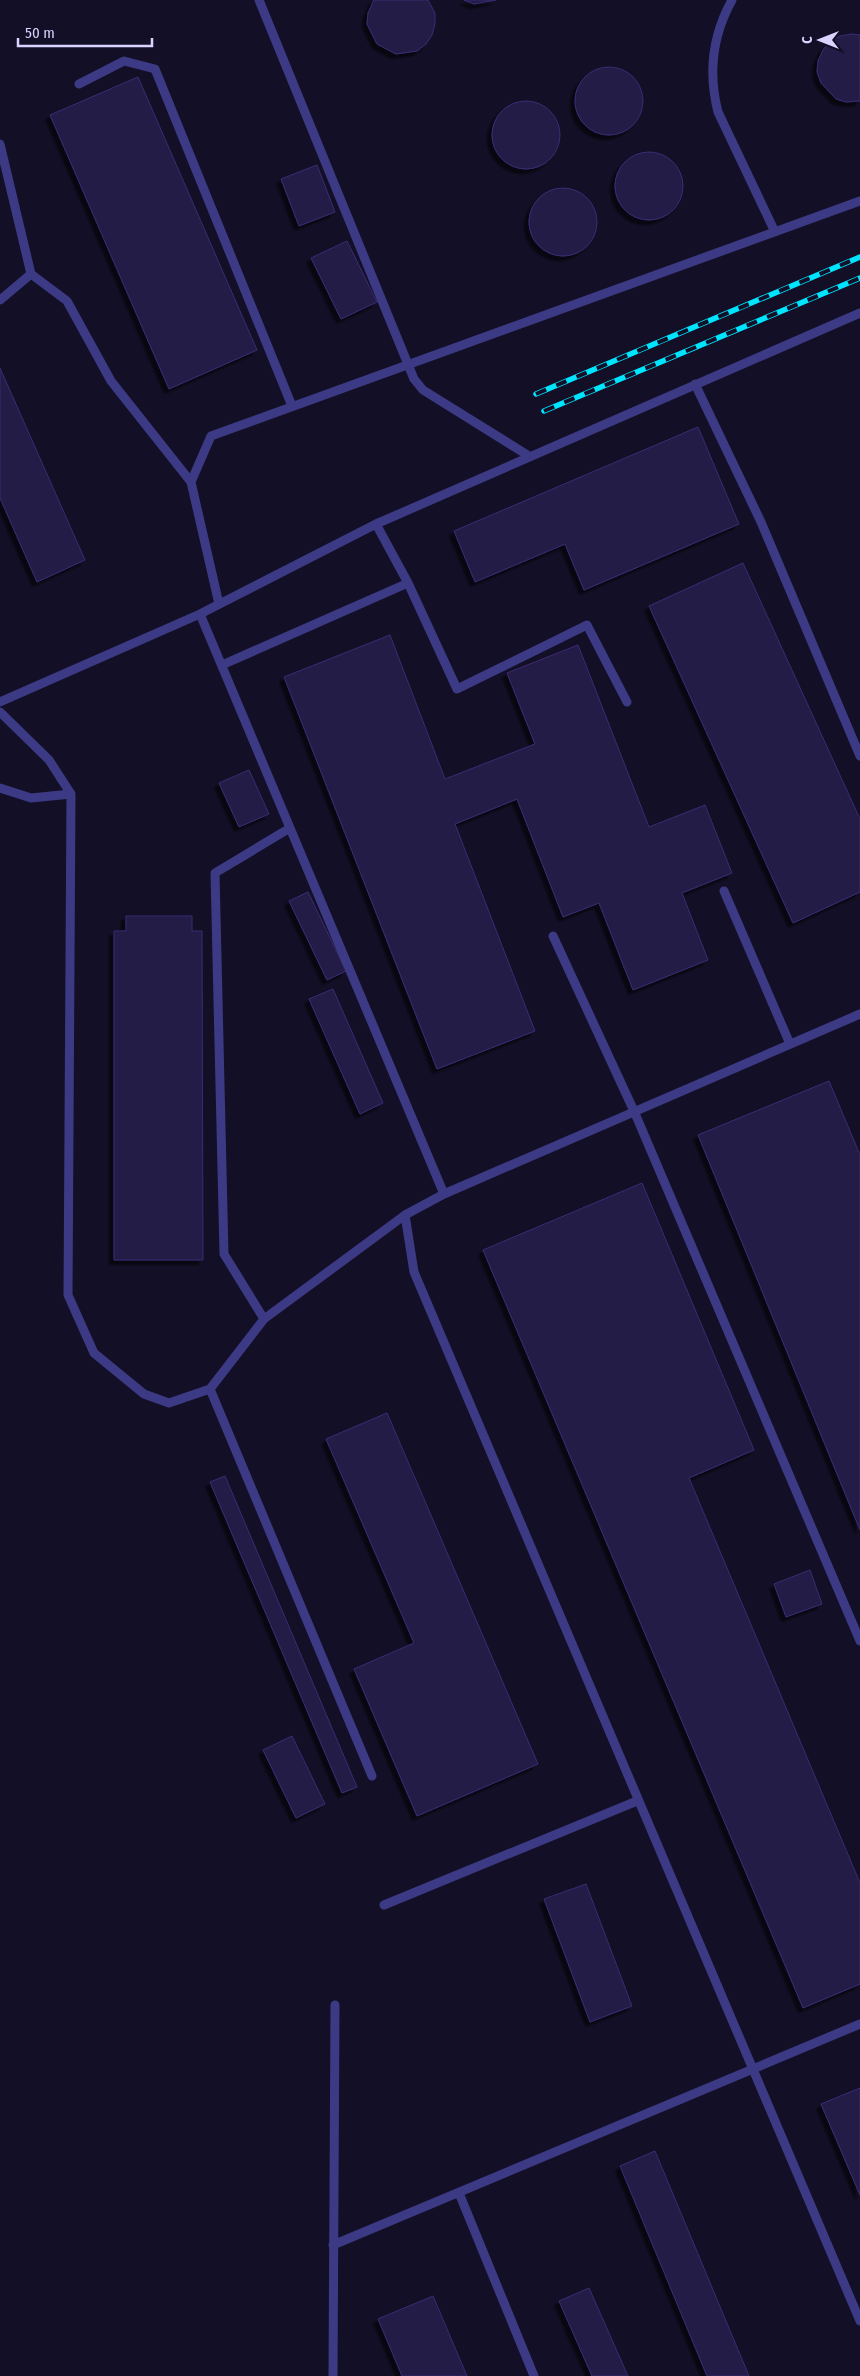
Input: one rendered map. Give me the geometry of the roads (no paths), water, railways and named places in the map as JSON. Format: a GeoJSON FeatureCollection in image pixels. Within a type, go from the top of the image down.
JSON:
{"type":"FeatureCollection","features":[{"type":"Feature","properties":{"kind":"lane"},"geometry":{"type":"LineString","coordinates":[[259,0],[414,379],[423,390],[529,456]]}},
{"type":"Feature","properties":{"kind":"lane"},"geometry":{"type":"LineString","coordinates":[[732,0],[725,13],[713,55],[713,92],[718,112],[775,232]]}},
{"type":"Feature","properties":{"kind":"lane"},"geometry":{"type":"LineString","coordinates":[[80,84],[124,61],[155,69],[292,406]]}},
{"type":"Feature","properties":{"kind":"lane"},"geometry":{"type":"LineString","coordinates":[[0,144],[31,274],[67,301],[111,381],[191,482],[219,604]]}},
{"type":"Feature","properties":{"kind":"lane"},"geometry":{"type":"LineString","coordinates":[[191,482],[211,436],[860,201]]}},
{"type":"Feature","properties":{"kind":"lane"},"geometry":{"type":"LineString","coordinates":[[0,300],[31,274]]}},
{"type":"Feature","properties":{"kind":"lane"},"geometry":{"type":"LineString","coordinates":[[0,702],[200,614],[376,524],[860,313]]}},
{"type":"Feature","properties":{"kind":"lane"},"geometry":{"type":"LineString","coordinates":[[695,384],[761,522],[860,756]]}},
{"type":"Feature","properties":{"kind":"lane"},"geometry":{"type":"LineString","coordinates":[[376,524],[408,583],[457,689],[587,625],[627,702]]}},
{"type":"Feature","properties":{"kind":"lane"},"geometry":{"type":"LineString","coordinates":[[222,665],[408,583]]}},
{"type":"Feature","properties":{"kind":"lane"},"geometry":{"type":"LineString","coordinates":[[200,614],[444,1194]]}},
{"type":"Feature","properties":{"kind":"lane"},"geometry":{"type":"LineString","coordinates":[[0,712],[49,760],[71,794],[68,1295],[94,1353],[144,1394],[169,1403],[210,1389],[264,1319],[405,1215],[444,1194],[859,1016]]}},
{"type":"Feature","properties":{"kind":"lane"},"geometry":{"type":"LineString","coordinates":[[0,788],[31,798],[71,794]]}},
{"type":"Feature","properties":{"kind":"lane"},"geometry":{"type":"LineString","coordinates":[[264,1319],[224,1254],[215,873],[290,828]]}},
{"type":"Feature","properties":{"kind":"lane"},"geometry":{"type":"LineString","coordinates":[[724,891],[790,1044]]}},
{"type":"Feature","properties":{"kind":"lane"},"geometry":{"type":"LineString","coordinates":[[553,936],[634,1112],[860,1641]]}},
{"type":"Feature","properties":{"kind":"lane"},"geometry":{"type":"LineString","coordinates":[[405,1215],[414,1272],[860,2321]]}},
{"type":"Feature","properties":{"kind":"lane"},"geometry":{"type":"LineString","coordinates":[[210,1389],[372,1776]]}},
{"type":"Feature","properties":{"kind":"lane"},"geometry":{"type":"LineString","coordinates":[[384,1905],[638,1801]]}},
{"type":"Feature","properties":{"kind":"lane"},"geometry":{"type":"LineString","coordinates":[[332,2376],[335,2005]]}},
{"type":"Feature","properties":{"kind":"lane"},"geometry":{"type":"LineString","coordinates":[[333,2245],[860,2024]]}},
{"type":"Feature","properties":{"kind":"lane"},"geometry":{"type":"LineString","coordinates":[[459,2193],[534,2376]]}},
{"type":"Feature","properties":{"kind":"railway"},"geometry":{"type":"LineString","coordinates":[[536,394],[860,257]]}},
{"type":"Feature","properties":{"kind":"railway"},"geometry":{"type":"LineString","coordinates":[[544,411],[860,278]]}}]}
